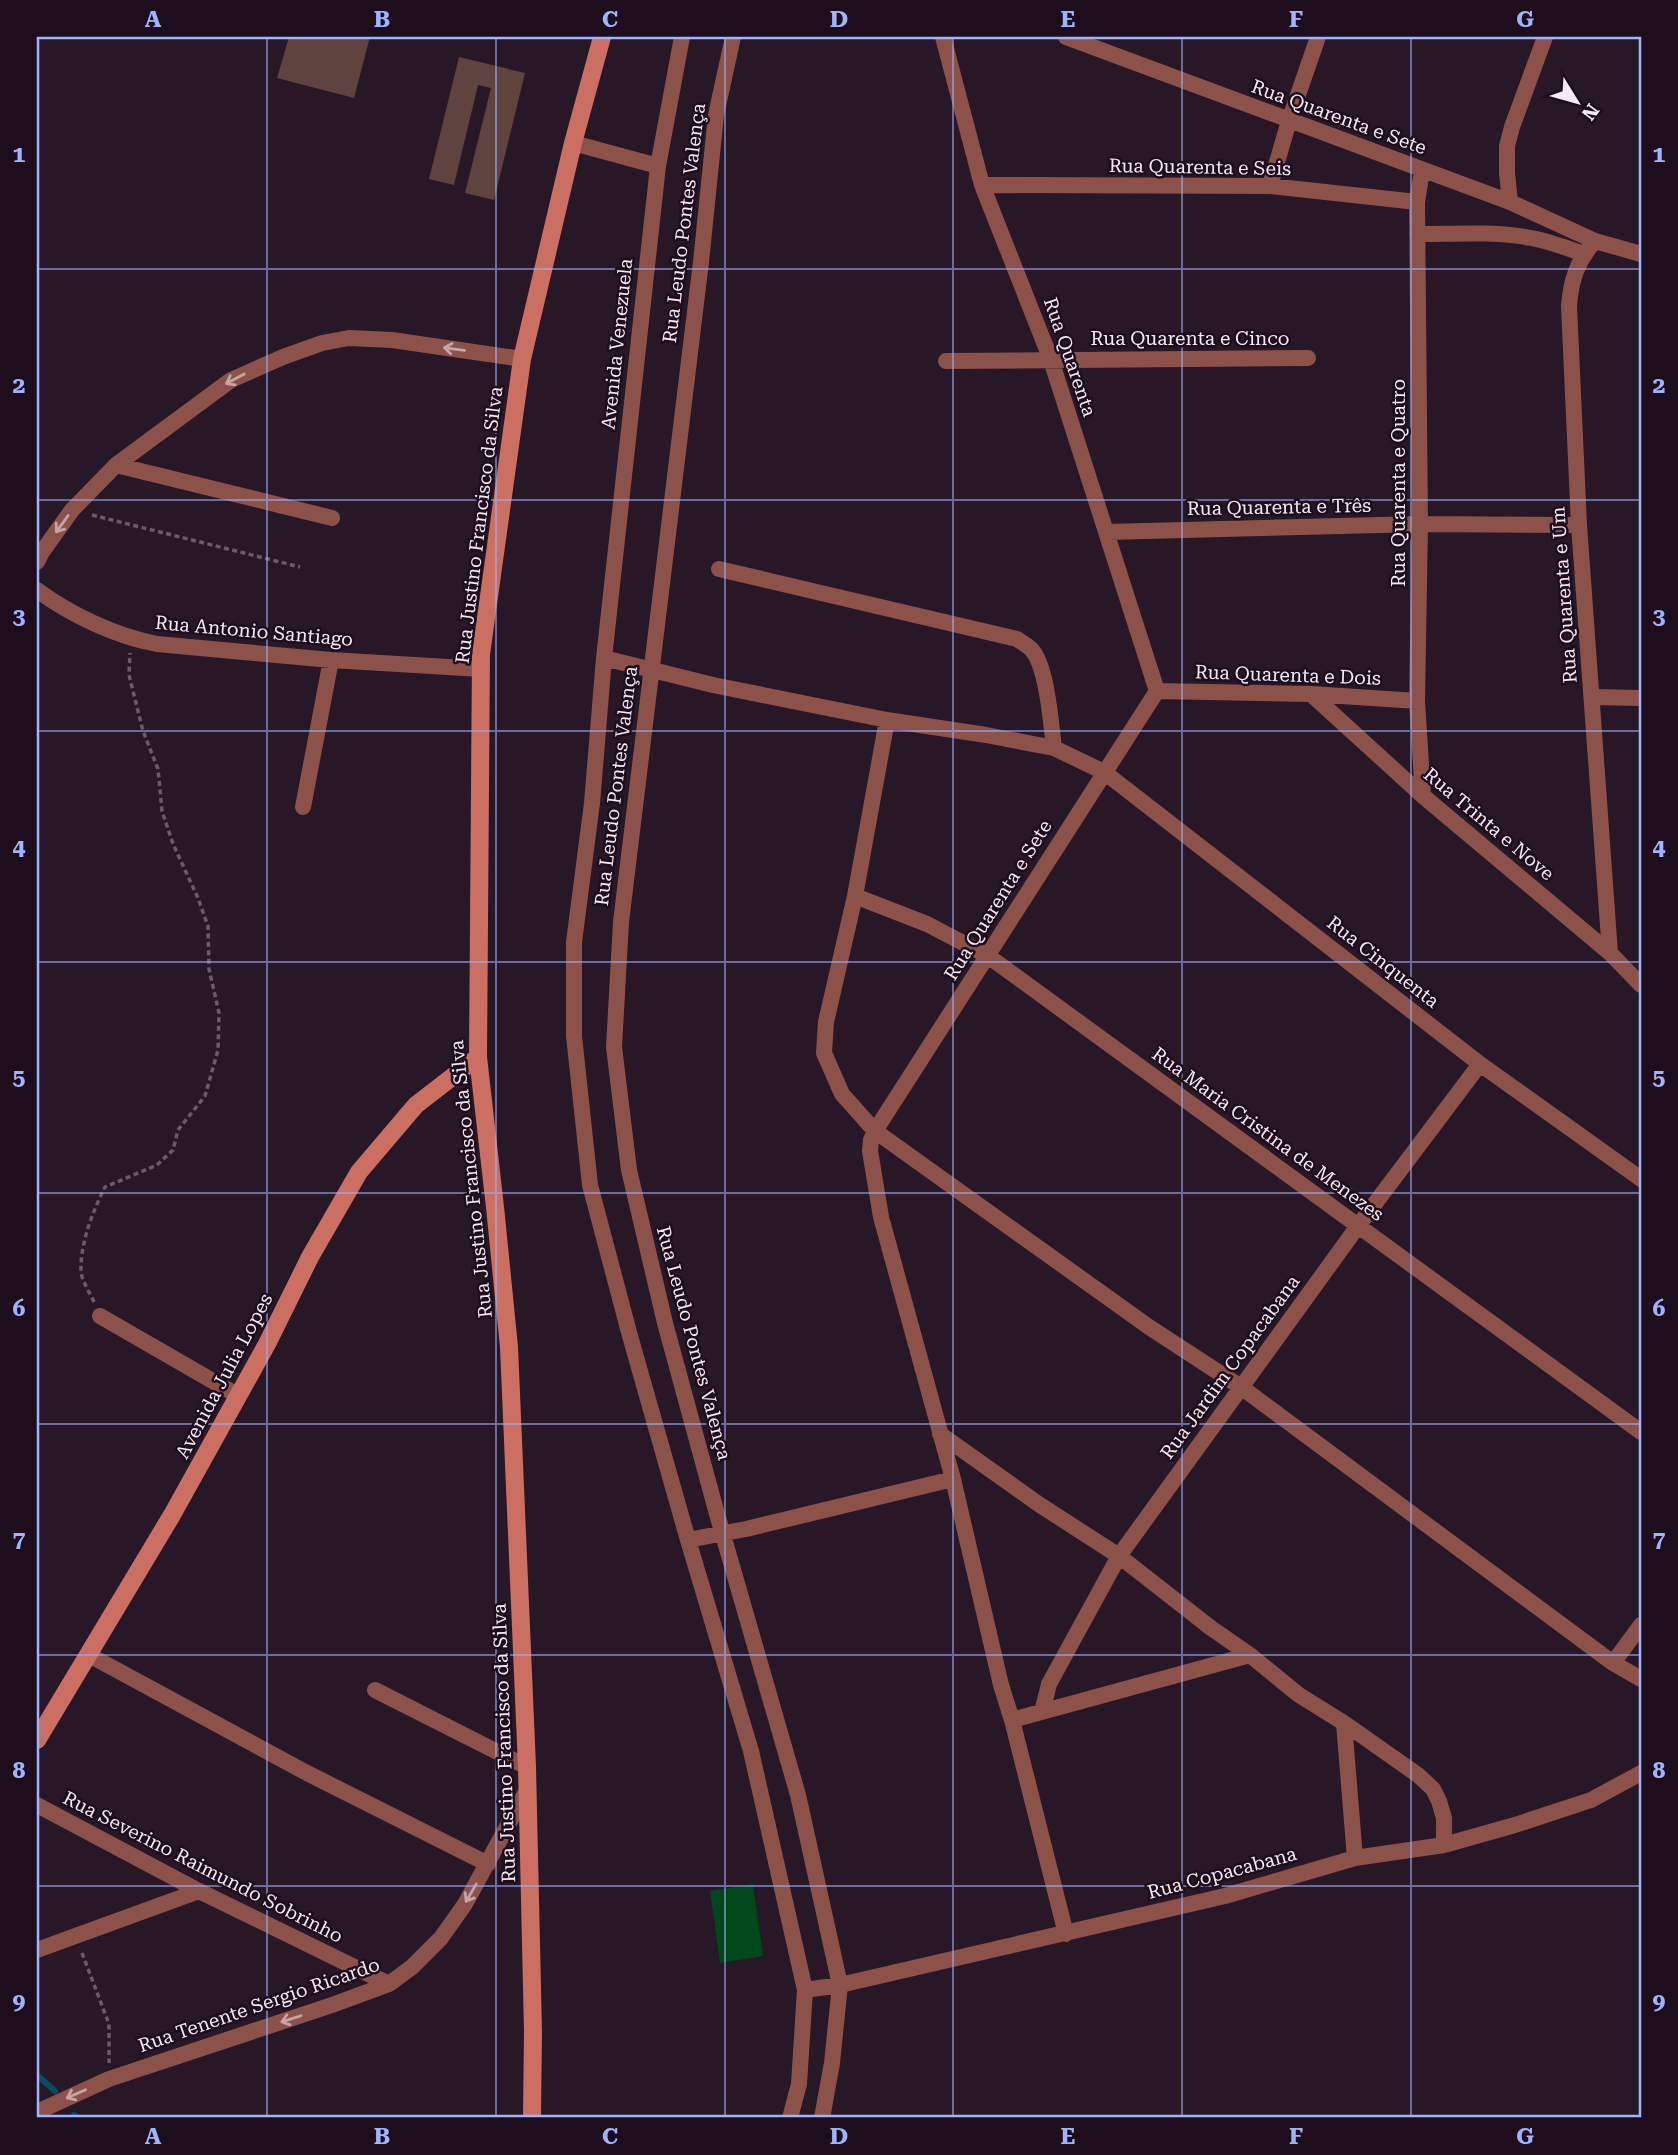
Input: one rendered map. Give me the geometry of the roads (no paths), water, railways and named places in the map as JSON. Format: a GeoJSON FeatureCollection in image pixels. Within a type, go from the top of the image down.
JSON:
{"type":"FeatureCollection","features":[{"type":"Feature","properties":{"kind":"main road","name":"Rua Justino Francisco da Silva"},"geometry":{"type":"LineString","coordinates":[[532,2118],[533,2018],[527,1767],[509,1348],[478,1057],[481,669],[522,359],[573,143],[602,37]]}},
{"type":"Feature","properties":{"kind":"main road","name":"Avenida Julia Lopes"},"geometry":{"type":"LineString","coordinates":[[37,1740],[172,1515],[267,1344],[310,1257],[359,1172],[416,1105],[478,1057]]}},
{"type":"Feature","properties":{"kind":"street","name":"Avenida Venezuela"},"geometry":{"type":"LineString","coordinates":[[604,658],[658,166],[682,37]]}},
{"type":"Feature","properties":{"kind":"street","name":"Rua Leudo Pontes Valença"},"geometry":{"type":"LineString","coordinates":[[733,37],[716,115],[701,262],[621,922],[614,1047],[629,1170],[665,1323],[798,1795],[840,1985],[832,2063],[822,2118]]}},
{"type":"Feature","properties":{"kind":"street","name":"Rua Quarenta"},"geometry":{"type":"LineString","coordinates":[[943,37],[982,185],[1051,360],[1157,691]]}},
{"type":"Feature","properties":{"kind":"street","name":"Rua Quarenta e Sete"},"geometry":{"type":"LineString","coordinates":[[1066,37],[1510,202],[1589,247]]}},
{"type":"Feature","properties":{"kind":"street"},"geometry":{"type":"LineString","coordinates":[[1270,186],[1318,37]]}},
{"type":"Feature","properties":{"kind":"street"},"geometry":{"type":"LineString","coordinates":[[1510,202],[1507,146],[1545,37]]}},
{"type":"Feature","properties":{"kind":"street"},"geometry":{"type":"LineString","coordinates":[[573,143],[658,166]]}},
{"type":"Feature","properties":{"kind":"street","name":"Rua Quarenta e Quatro"},"geometry":{"type":"LineString","coordinates":[[1422,171],[1416,202],[1420,524],[1417,701],[1423,796]]}},
{"type":"Feature","properties":{"kind":"street","name":"Rua Quarenta e Seis"},"geometry":{"type":"LineString","coordinates":[[982,185],[1270,186],[1416,202]]}},
{"type":"Feature","properties":{"kind":"street"},"geometry":{"type":"LineString","coordinates":[[1417,234],[1514,236],[1641,254]]}},
{"type":"Feature","properties":{"kind":"street","name":"Rua Quarenta e Um"},"geometry":{"type":"LineString","coordinates":[[1589,247],[1570,284],[1569,306],[1579,525],[1610,953]]}},
{"type":"Feature","properties":{"kind":"street"},"geometry":{"type":"LineString","coordinates":[[37,562],[72,510],[116,465],[232,380],[283,357],[322,343],[349,338],[391,340],[522,359]]}},
{"type":"Feature","properties":{"kind":"street","name":"Rua Quarenta e Cinco"},"geometry":{"type":"LineString","coordinates":[[946,361],[1308,358]]}},
{"type":"Feature","properties":{"kind":"street"},"geometry":{"type":"LineString","coordinates":[[116,465],[332,518]]}},
{"type":"Feature","properties":{"kind":"street","name":"Rua Quarenta e Três"},"geometry":{"type":"LineString","coordinates":[[1106,532],[1420,524],[1579,525]]}},
{"type":"Feature","properties":{"kind":"street"},"geometry":{"type":"LineString","coordinates":[[719,569],[1017,639],[1030,647],[1040,666],[1054,748]]}},
{"type":"Feature","properties":{"kind":"street","name":"Rua Antonio Santiago"},"geometry":{"type":"LineString","coordinates":[[37,590],[77,613],[130,637],[172,646],[331,660],[481,669]]}},
{"type":"Feature","properties":{"kind":"street"},"geometry":{"type":"LineString","coordinates":[[604,658],[592,803],[574,943],[574,1036],[590,1185],[688,1540],[751,1751],[805,1990],[799,2084],[790,2118]]}},
{"type":"Feature","properties":{"kind":"street","name":"Rua Cinquenta"},"geometry":{"type":"LineString","coordinates":[[604,658],[713,685],[887,720],[1054,748],[1104,772],[1480,1064],[1641,1179]]}},
{"type":"Feature","properties":{"kind":"street"},"geometry":{"type":"LineString","coordinates":[[303,807],[331,660]]}},
{"type":"Feature","properties":{"kind":"street","name":"Rua Quarenta e Sete"},"geometry":{"type":"LineString","coordinates":[[875,1131],[1157,691]]}},
{"type":"Feature","properties":{"kind":"street","name":"Rua Quarenta e Dois"},"geometry":{"type":"LineString","coordinates":[[1157,691],[1311,694],[1417,701]]}},
{"type":"Feature","properties":{"kind":"street","name":"Rua Trinta e Nove"},"geometry":{"type":"LineString","coordinates":[[1311,694],[1423,796],[1610,953],[1641,985]]}},
{"type":"Feature","properties":{"kind":"street"},"geometry":{"type":"LineString","coordinates":[[1592,697],[1641,698]]}},
{"type":"Feature","properties":{"kind":"street"},"geometry":{"type":"LineString","coordinates":[[887,720],[855,896],[825,1022],[824,1053],[842,1094],[875,1131],[1149,1327],[1241,1387],[1613,1663],[1641,1679]]}},
{"type":"Feature","properties":{"kind":"street","name":"Rua Maria Cristina de Menezes"},"geometry":{"type":"LineString","coordinates":[[855,896],[926,924],[988,956],[1641,1432]]}},
{"type":"Feature","properties":{"kind":"street","name":"Rua Jardim Copacabana"},"geometry":{"type":"LineString","coordinates":[[1042,1712],[1049,1684],[1119,1556],[1358,1226],[1480,1064]]}},
{"type":"Feature","properties":{"kind":"street"},"geometry":{"type":"LineString","coordinates":[[875,1131],[870,1150],[881,1217],[953,1479],[1001,1685],[1066,1934]]}},
{"type":"Feature","properties":{"kind":"street"},"geometry":{"type":"LineString","coordinates":[[100,1316],[237,1395]]}},
{"type":"Feature","properties":{"kind":"street"},"geometry":{"type":"LineString","coordinates":[[940,1434],[1040,1506],[1119,1556],[1299,1695],[1419,1775],[1433,1789],[1439,1801],[1444,1818],[1444,1845]]}},
{"type":"Feature","properties":{"kind":"street"},"geometry":{"type":"LineString","coordinates":[[688,1540],[953,1479]]}},
{"type":"Feature","properties":{"kind":"street"},"geometry":{"type":"LineString","coordinates":[[1613,1663],[1641,1625]]}},
{"type":"Feature","properties":{"kind":"street"},"geometry":{"type":"LineString","coordinates":[[89,1655],[307,1773],[488,1864]]}},
{"type":"Feature","properties":{"kind":"street"},"geometry":{"type":"LineString","coordinates":[[1012,1720],[1250,1655]]}},
{"type":"Feature","properties":{"kind":"street"},"geometry":{"type":"LineString","coordinates":[[375,1690],[527,1767]]}},
{"type":"Feature","properties":{"kind":"street"},"geometry":{"type":"LineString","coordinates":[[1344,1723],[1355,1858]]}},
{"type":"Feature","properties":{"kind":"street","name":"Rua Copacabana"},"geometry":{"type":"LineString","coordinates":[[805,1990],[840,1985],[1225,1896],[1355,1858],[1444,1845],[1591,1800],[1641,1773]]}},
{"type":"Feature","properties":{"kind":"street","name":"Rua Tenente Sergio Ricardo"},"geometry":{"type":"LineString","coordinates":[[37,2112],[109,2079],[332,2006],[389,1984],[412,1967],[441,1938],[465,1904],[527,1790]]}},
{"type":"Feature","properties":{"kind":"street","name":"Rua Severino Raimundo Sobrinho"},"geometry":{"type":"LineString","coordinates":[[37,1805],[199,1891],[389,1984]]}},
{"type":"Feature","properties":{"kind":"street"},"geometry":{"type":"LineString","coordinates":[[37,1950],[199,1891]]}},
{"type":"Feature","properties":{"kind":"waterway"},"geometry":{"type":"LineString","coordinates":[[37,2075],[55,2091]]}},
{"type":"Feature","properties":{"kind":"waterway"},"geometry":{"type":"LineString","coordinates":[[74,2115],[78,2118]]}}]}
